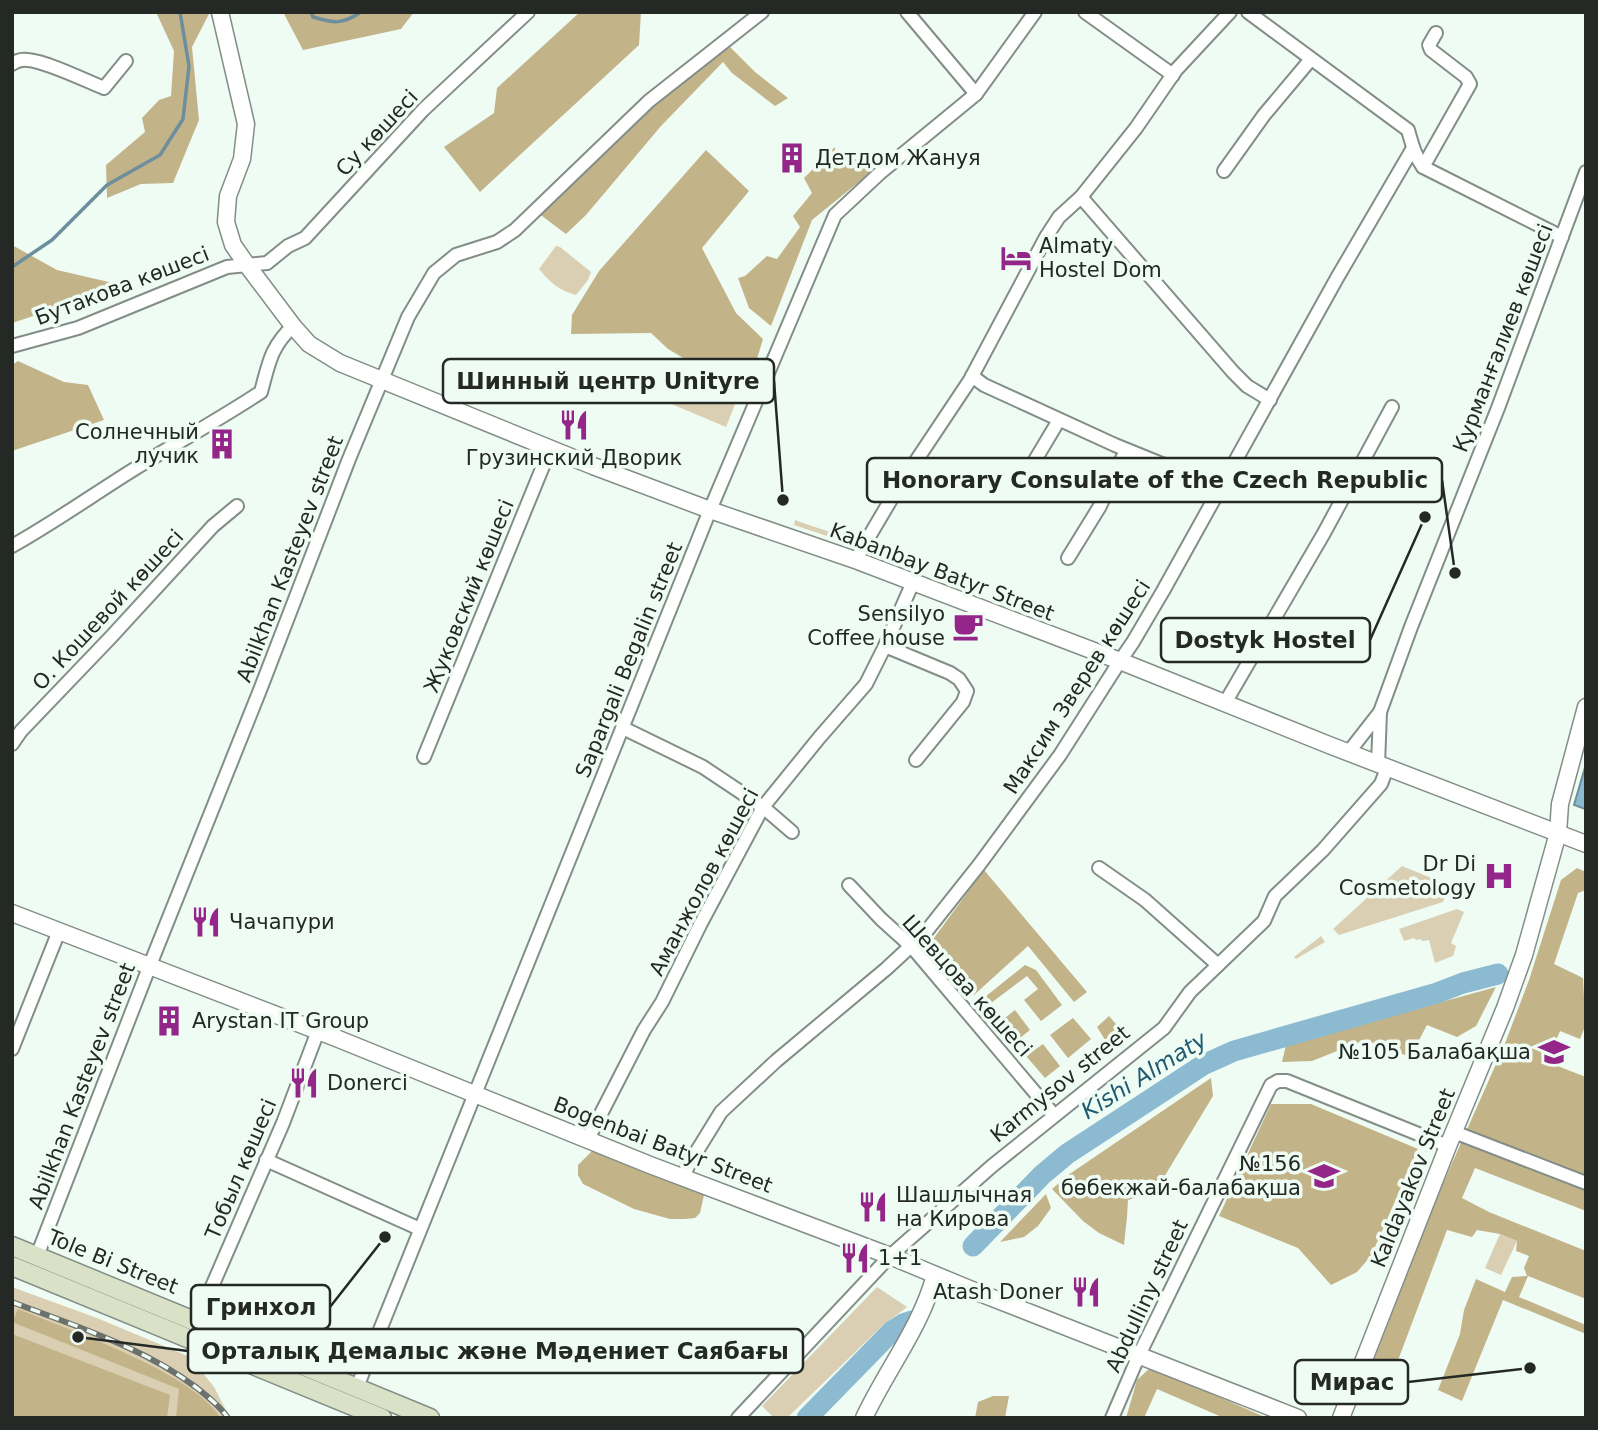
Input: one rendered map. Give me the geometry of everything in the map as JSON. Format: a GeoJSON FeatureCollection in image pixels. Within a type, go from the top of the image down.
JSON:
{"type":"FeatureCollection","features":[{"type":"Feature","properties":{"kind":"main road","name":"Tole Bi Street"},"geometry":{"type":"LineString","coordinates":[[12,1246],[430,1418]]}},
{"type":"Feature","properties":{"kind":"main road","name":"Tole Bi Street"},"geometry":{"type":"LineString","coordinates":[[12,1266],[346,1411],[382,1418]]}},
{"type":"Feature","properties":{"kind":"street","name":"Kabanbay Batyr Street"},"geometry":{"type":"LineString","coordinates":[[220,12],[246,124],[242,159],[228,196],[226,222],[233,244],[309,344],[340,363],[550,449],[710,510],[858,561],[1586,844]]}},
{"type":"Feature","properties":{"kind":"street","name":"Су көшесі"},"geometry":{"type":"LineString","coordinates":[[247,265],[267,263],[288,246],[305,238],[423,110],[528,12]]}},
{"type":"Feature","properties":{"kind":"street","name":"Abilkhan Kasteyev street"},"geometry":{"type":"LineString","coordinates":[[37,1256],[349,459],[408,317],[434,273],[456,255],[497,242],[515,230],[649,101],[762,12]]}},
{"type":"Feature","properties":{"kind":"street"},"geometry":{"type":"LineString","coordinates":[[907,12],[976,94]]}},
{"type":"Feature","properties":{"kind":"street","name":"Sapargali Begalin street"},"geometry":{"type":"LineString","coordinates":[[357,1387],[710,510],[835,215],[881,172],[976,94],[1035,12]]}},
{"type":"Feature","properties":{"kind":"street"},"geometry":{"type":"LineString","coordinates":[[1085,12],[1173,75]]}},
{"type":"Feature","properties":{"kind":"street"},"geometry":{"type":"LineString","coordinates":[[858,561],[860,552],[896,491],[972,376],[1059,217],[1081,197],[1136,128],[1173,75],[1230,12]]}},
{"type":"Feature","properties":{"kind":"street"},"geometry":{"type":"LineString","coordinates":[[1248,12],[1408,130],[1417,159],[1423,167],[1562,237]]}},
{"type":"Feature","properties":{"kind":"street"},"geometry":{"type":"LineString","coordinates":[[1423,167],[1469,84],[1466,77],[1431,50],[1429,46],[1436,33]]}},
{"type":"Feature","properties":{"kind":"street"},"geometry":{"type":"LineString","coordinates":[[1224,171],[1264,115],[1311,59]]}},
{"type":"Feature","properties":{"kind":"street"},"geometry":{"type":"LineString","coordinates":[[12,64],[17,60],[42,63],[104,88],[126,61]]}},
{"type":"Feature","properties":{"kind":"street","name":"Максим Зверев көшесі"},"geometry":{"type":"LineString","coordinates":[[683,1177],[721,1112],[776,1061],[912,947],[979,865],[1060,755],[1133,642],[1413,148]]}},
{"type":"Feature","properties":{"kind":"street","name":"Қурманғалиев көшесі"},"geometry":{"type":"LineString","coordinates":[[1380,712],[1410,627],[1498,408],[1586,172]]}},
{"type":"Feature","properties":{"kind":"street"},"geometry":{"type":"LineString","coordinates":[[1081,197],[1233,372],[1247,386],[1270,400]]}},
{"type":"Feature","properties":{"kind":"street","name":"Бутакова көшесі"},"geometry":{"type":"LineString","coordinates":[[12,346],[78,328],[227,267],[247,265]]}},
{"type":"Feature","properties":{"kind":"street"},"geometry":{"type":"LineString","coordinates":[[12,546],[261,392],[276,345],[293,326]]}},
{"type":"Feature","properties":{"kind":"street"},"geometry":{"type":"LineString","coordinates":[[972,376],[984,385],[1126,450],[1221,488]]}},
{"type":"Feature","properties":{"kind":"street"},"geometry":{"type":"LineString","coordinates":[[1225,703],[1324,533],[1392,407]]}},
{"type":"Feature","properties":{"kind":"street"},"geometry":{"type":"LineString","coordinates":[[1022,482],[1059,419]]}},
{"type":"Feature","properties":{"kind":"street","name":"Жуковский көшесі"},"geometry":{"type":"LineString","coordinates":[[424,757],[550,449]]}},
{"type":"Feature","properties":{"kind":"street"},"geometry":{"type":"LineString","coordinates":[[1068,558],[1100,506],[1126,450]]}},
{"type":"Feature","properties":{"kind":"street","name":"О. Кошевой көшесі"},"geometry":{"type":"LineString","coordinates":[[12,744],[21,731],[213,526],[237,506]]}},
{"type":"Feature","properties":{"kind":"street","name":"Аманжолов көшесі"},"geometry":{"type":"LineString","coordinates":[[588,1139],[763,807],[866,684],[913,582]]}},
{"type":"Feature","properties":{"kind":"street"},"geometry":{"type":"LineString","coordinates":[[885,646],[950,673],[959,679],[967,691],[963,702],[916,760]]}},
{"type":"Feature","properties":{"kind":"street"},"geometry":{"type":"LineString","coordinates":[[1558,833],[1560,804],[1586,707]]}},
{"type":"Feature","properties":{"kind":"street"},"geometry":{"type":"LineString","coordinates":[[1348,753],[1380,712]]}},
{"type":"Feature","properties":{"kind":"street"},"geometry":{"type":"LineString","coordinates":[[1380,712],[1383,766]]}},
{"type":"Feature","properties":{"kind":"street"},"geometry":{"type":"LineString","coordinates":[[623,728],[703,767],[763,807],[792,832]]}},
{"type":"Feature","properties":{"kind":"street","name":"Karmysov street"},"geometry":{"type":"LineString","coordinates":[[738,1418],[890,1256],[992,1166],[1164,1028],[1190,992],[1264,921],[1275,896],[1323,850],[1381,784],[1383,766]]}},
{"type":"Feature","properties":{"kind":"street","name":"Kaldayakov Street"},"geometry":{"type":"LineString","coordinates":[[1341,1418],[1505,1008],[1524,956],[1558,833]]}},
{"type":"Feature","properties":{"kind":"street"},"geometry":{"type":"LineString","coordinates":[[1099,868],[1145,900],[1218,965]]}},
{"type":"Feature","properties":{"kind":"street","name":"Шевцова көшесі"},"geometry":{"type":"LineString","coordinates":[[849,885],[912,947],[1054,1115]]}},
{"type":"Feature","properties":{"kind":"street","name":"Bogenbai Batyr Street"},"geometry":{"type":"LineString","coordinates":[[12,913],[1298,1418]]}},
{"type":"Feature","properties":{"kind":"street"},"geometry":{"type":"LineString","coordinates":[[12,1049],[58,931]]}},
{"type":"Feature","properties":{"kind":"street","name":"Тобыл көшесі"},"geometry":{"type":"LineString","coordinates":[[197,1321],[283,1123],[318,1031]]}},
{"type":"Feature","properties":{"kind":"street","name":"Abdulliny street"},"geometry":{"type":"LineString","coordinates":[[1112,1418],[1139,1355],[1271,1085],[1278,1081],[1287,1081],[1451,1139]]}},
{"type":"Feature","properties":{"kind":"street"},"geometry":{"type":"LineString","coordinates":[[1451,1139],[1586,1184]]}},
{"type":"Feature","properties":{"kind":"street"},"geometry":{"type":"LineString","coordinates":[[266,1160],[420,1229]]}},
{"type":"Feature","properties":{"kind":"street"},"geometry":{"type":"LineString","coordinates":[[864,1418],[920,1317],[935,1275]]}},
{"type":"Feature","properties":{"kind":"shaded area"},"geometry":{"type":"Polygon","coordinates":[[[156,12],[210,12],[192,47],[199,120],[173,183],[141,184],[107,198],[106,165],[145,132],[142,118],[159,100],[171,96],[174,51],[156,12]]]}},
{"type":"Feature","properties":{"kind":"shaded area"},"geometry":{"type":"Polygon","coordinates":[[[283,12],[414,12],[401,29],[303,50],[283,12]]]}},
{"type":"Feature","properties":{"kind":"shaded area"},"geometry":{"type":"Polygon","coordinates":[[[580,12],[641,12],[639,45],[480,192],[444,147],[494,113],[497,88],[580,12]]]}},
{"type":"Feature","properties":{"kind":"shaded area"},"geometry":{"type":"Polygon","coordinates":[[[727,44],[755,72],[788,98],[775,106],[732,73],[723,62],[661,126],[586,215],[566,234],[538,213],[639,117],[727,44]]]}},
{"type":"Feature","properties":{"kind":"shaded area"},"geometry":{"type":"Polygon","coordinates":[[[835,147],[835,161],[853,157],[870,173],[812,220],[771,326],[749,308],[738,278],[745,276],[767,256],[777,259],[800,227],[793,216],[812,193],[804,178],[835,147]]]}},
{"type":"Feature","properties":{"kind":"shaded area"},"geometry":{"type":"Polygon","coordinates":[[[706,150],[749,191],[702,248],[736,313],[763,339],[746,395],[668,349],[651,333],[571,334],[572,315],[599,271],[706,150]]]}},
{"type":"Feature","properties":{"kind":"shaded area"},"geometry":{"type":"Polygon","coordinates":[[[12,245],[57,270],[126,286],[12,323],[12,245]]]}},
{"type":"Feature","properties":{"kind":"shaded area"},"geometry":{"type":"Polygon","coordinates":[[[556,246],[591,272],[576,295],[555,285],[539,269],[556,246]]]}},
{"type":"Feature","properties":{"kind":"shaded area"},"geometry":{"type":"Polygon","coordinates":[[[18,361],[64,382],[88,385],[104,420],[12,451],[12,365],[18,361]]]}},
{"type":"Feature","properties":{"kind":"shaded area"},"geometry":{"type":"Polygon","coordinates":[[[676,367],[739,394],[726,427],[662,400],[676,367]]]}},
{"type":"Feature","properties":{"kind":"shaded area"},"geometry":{"type":"Polygon","coordinates":[[[795,520],[848,538],[845,542],[794,525],[795,520]]]}},
{"type":"Feature","properties":{"kind":"shaded area"},"geometry":{"type":"Polygon","coordinates":[[[1402,866],[1451,886],[1443,902],[1339,935],[1333,929],[1402,866]]]}},
{"type":"Feature","properties":{"kind":"shaded area"},"geometry":{"type":"Polygon","coordinates":[[[1577,868],[1586,872],[1586,890],[1578,893],[1554,964],[1583,978],[1586,1024],[1580,1039],[1560,1031],[1551,1052],[1542,1060],[1586,1077],[1586,1211],[1475,1168],[1462,1198],[1489,1212],[1586,1251],[1586,1299],[1528,1276],[1519,1297],[1586,1325],[1586,1334],[1503,1300],[1462,1401],[1438,1390],[1460,1334],[1464,1310],[1476,1279],[1505,1292],[1512,1277],[1527,1276],[1524,1268],[1529,1256],[1516,1251],[1517,1241],[1500,1234],[1477,1230],[1472,1237],[1447,1230],[1394,1371],[1371,1367],[1441,1188],[1504,1046],[1529,980],[1561,880],[1577,868]]]}},
{"type":"Feature","properties":{"kind":"shaded area"},"geometry":{"type":"Polygon","coordinates":[[[984,870],[1087,992],[1074,1002],[1028,946],[974,995],[928,946],[984,870]]]}},
{"type":"Feature","properties":{"kind":"shaded area"},"geometry":{"type":"Polygon","coordinates":[[[1457,909],[1464,912],[1451,943],[1456,946],[1453,956],[1435,963],[1429,940],[1414,938],[1404,941],[1399,929],[1457,909]]]}},
{"type":"Feature","properties":{"kind":"shaded area"},"geometry":{"type":"Polygon","coordinates":[[[1321,936],[1325,942],[1296,959],[1294,957],[1321,936]]]}},
{"type":"Feature","properties":{"kind":"shaded area"},"geometry":{"type":"Polygon","coordinates":[[[1025,965],[1036,970],[1062,1005],[1041,1021],[1024,1000],[1038,989],[1027,976],[983,1009],[980,1001],[1025,965]]]}},
{"type":"Feature","properties":{"kind":"shaded area"},"geometry":{"type":"Polygon","coordinates":[[[1496,987],[1476,1026],[1457,1037],[1427,1025],[1410,1057],[1365,1040],[1312,1061],[1282,1062],[1286,1045],[1496,987]]]}},
{"type":"Feature","properties":{"kind":"shaded area"},"geometry":{"type":"Polygon","coordinates":[[[1015,1010],[1030,1030],[1015,1042],[996,1025],[1015,1010]]]}},
{"type":"Feature","properties":{"kind":"shaded area"},"geometry":{"type":"Polygon","coordinates":[[[1109,1016],[1122,1031],[1107,1043],[1097,1027],[1109,1016]]]}},
{"type":"Feature","properties":{"kind":"shaded area"},"geometry":{"type":"Polygon","coordinates":[[[1073,1018],[1091,1039],[1068,1058],[1050,1035],[1073,1018]]]}},
{"type":"Feature","properties":{"kind":"shaded area"},"geometry":{"type":"Polygon","coordinates":[[[1043,1044],[1060,1066],[1045,1078],[1026,1056],[1043,1044]]]}},
{"type":"Feature","properties":{"kind":"shaded area"},"geometry":{"type":"Polygon","coordinates":[[[1211,1078],[1213,1096],[1155,1192],[1128,1200],[1124,1245],[1099,1233],[1083,1221],[1052,1189],[1071,1173],[1211,1078]]]}},
{"type":"Feature","properties":{"kind":"shaded area","name":"№156 бөбекжай-балабақша"},"geometry":{"type":"Polygon","coordinates":[[[1271,1104],[1311,1104],[1418,1149],[1371,1256],[1357,1272],[1331,1285],[1298,1248],[1219,1216],[1271,1104]]]}},
{"type":"Feature","properties":{"kind":"shaded area"},"geometry":{"type":"Polygon","coordinates":[[[607,1149],[634,1168],[701,1190],[704,1195],[700,1213],[695,1218],[670,1219],[634,1209],[583,1184],[578,1175],[578,1165],[592,1151],[607,1149]]]}},
{"type":"Feature","properties":{"kind":"shaded area"},"geometry":{"type":"Polygon","coordinates":[[[1046,1194],[1051,1208],[1038,1226],[1024,1237],[1000,1242],[1046,1194]]]}},
{"type":"Feature","properties":{"kind":"shaded area"},"geometry":{"type":"Polygon","coordinates":[[[1500,1234],[1517,1241],[1501,1275],[1485,1268],[1500,1234]]]}},
{"type":"Feature","properties":{"kind":"shaded area"},"geometry":{"type":"Polygon","coordinates":[[[12,1287],[97,1318],[190,1357],[214,1387],[230,1418],[12,1418],[12,1287]]]}},
{"type":"Feature","properties":{"kind":"shaded area"},"geometry":{"type":"Polygon","coordinates":[[[877,1287],[907,1307],[882,1326],[787,1418],[774,1418],[762,1406],[877,1287]]]}},
{"type":"Feature","properties":{"kind":"shaded area"},"geometry":{"type":"Polygon","coordinates":[[[18,1309],[128,1354],[157,1369],[206,1401],[221,1418],[176,1418],[179,1389],[12,1322],[18,1309]]]}},
{"type":"Feature","properties":{"kind":"shaded area"},"geometry":{"type":"Polygon","coordinates":[[[12,1334],[170,1395],[167,1418],[12,1418],[12,1334]]]}},
{"type":"Feature","properties":{"kind":"shaded area"},"geometry":{"type":"Polygon","coordinates":[[[1151,1367],[1267,1418],[1224,1418],[1157,1389],[1144,1418],[1126,1418],[1137,1380],[1151,1367]]]}},
{"type":"Feature","properties":{"kind":"shaded area"},"geometry":{"type":"Polygon","coordinates":[[[993,1396],[1009,1396],[1005,1418],[975,1418],[978,1402],[993,1396]]]}},
{"type":"Feature","properties":{"kind":"water"},"geometry":{"type":"Polygon","coordinates":[[[1586,764],[1586,805],[1585,809],[1574,805],[1586,764]]]}},
{"type":"Feature","properties":{"kind":"waterway"},"geometry":{"type":"LineString","coordinates":[[12,267],[52,240],[107,185],[160,155],[183,119],[189,66],[180,12]]}},
{"type":"Feature","properties":{"kind":"waterway"},"geometry":{"type":"LineString","coordinates":[[311,12],[313,17],[337,22],[361,12]]}},
{"type":"Feature","properties":{"kind":"waterway","name":"Kіshі Almaty"},"geometry":{"type":"LineString","coordinates":[[973,1246],[1042,1175],[1067,1154],[1203,1065],[1234,1051],[1498,974]]}},
{"type":"Feature","properties":{"kind":"waterway","name":"Kіshі Almaty"},"geometry":{"type":"LineString","coordinates":[[807,1418],[892,1331],[912,1321]]}},
{"type":"Feature","properties":{"kind":"railway"},"geometry":{"type":"LineString","coordinates":[[12,1302],[108,1339],[154,1361],[197,1388],[228,1418]]}},
{"type":"Feature","properties":{"kind":"place","name":"Детдом Жануя"},"geometry":{"type":"Point","coordinates":[792,158]}},
{"type":"Feature","properties":{"kind":"place","name":"Almaty Hostel Dom"},"geometry":{"type":"Point","coordinates":[1016,258]}},
{"type":"Feature","properties":{"kind":"place","name":"Грузинский Дворик"},"geometry":{"type":"Point","coordinates":[574,425]}},
{"type":"Feature","properties":{"kind":"place","name":"Солнечный лучик"},"geometry":{"type":"Point","coordinates":[222,444]}},
{"type":"Feature","properties":{"kind":"place","name":"Шинный центр Unityre"},"geometry":{"type":"Point","coordinates":[783,500]}},
{"type":"Feature","properties":{"kind":"place","name":"Dostyk Hostel"},"geometry":{"type":"Point","coordinates":[1425,517]}},
{"type":"Feature","properties":{"kind":"place","name":"Honorary Consulate of the Czech Republic"},"geometry":{"type":"Point","coordinates":[1455,573]}},
{"type":"Feature","properties":{"kind":"place","name":"Sensilyo Coffee house"},"geometry":{"type":"Point","coordinates":[968,626]}},
{"type":"Feature","properties":{"kind":"place","name":"Dr Di Cosmetology"},"geometry":{"type":"Point","coordinates":[1499,876]}},
{"type":"Feature","properties":{"kind":"place","name":"Чачапури"},"geometry":{"type":"Point","coordinates":[206,922]}},
{"type":"Feature","properties":{"kind":"place","name":"Arystan IT Group"},"geometry":{"type":"Point","coordinates":[169,1021]}},
{"type":"Feature","properties":{"kind":"place","name":"№105 Балабақша"},"geometry":{"type":"Point","coordinates":[1554,1052]}},
{"type":"Feature","properties":{"kind":"place","name":"Donerci"},"geometry":{"type":"Point","coordinates":[304,1083]}},
{"type":"Feature","properties":{"kind":"place","name":"№156 бөбекжай-балабақша"},"geometry":{"type":"Point","coordinates":[1324,1176]}},
{"type":"Feature","properties":{"kind":"place","name":"Шашлычная на Кирова"},"geometry":{"type":"Point","coordinates":[873,1207]}},
{"type":"Feature","properties":{"kind":"place","name":"Гринхол"},"geometry":{"type":"Point","coordinates":[385,1237]}},
{"type":"Feature","properties":{"kind":"place","name":"1+1"},"geometry":{"type":"Point","coordinates":[855,1258]}},
{"type":"Feature","properties":{"kind":"place","name":"Atash Doner"},"geometry":{"type":"Point","coordinates":[1086,1292]}},
{"type":"Feature","properties":{"kind":"place","name":"Орталық Демалыс және Мәдениет Саябағы"},"geometry":{"type":"Point","coordinates":[78,1337]}},
{"type":"Feature","properties":{"kind":"place","name":"Мирас"},"geometry":{"type":"Point","coordinates":[1530,1368]}}]}
